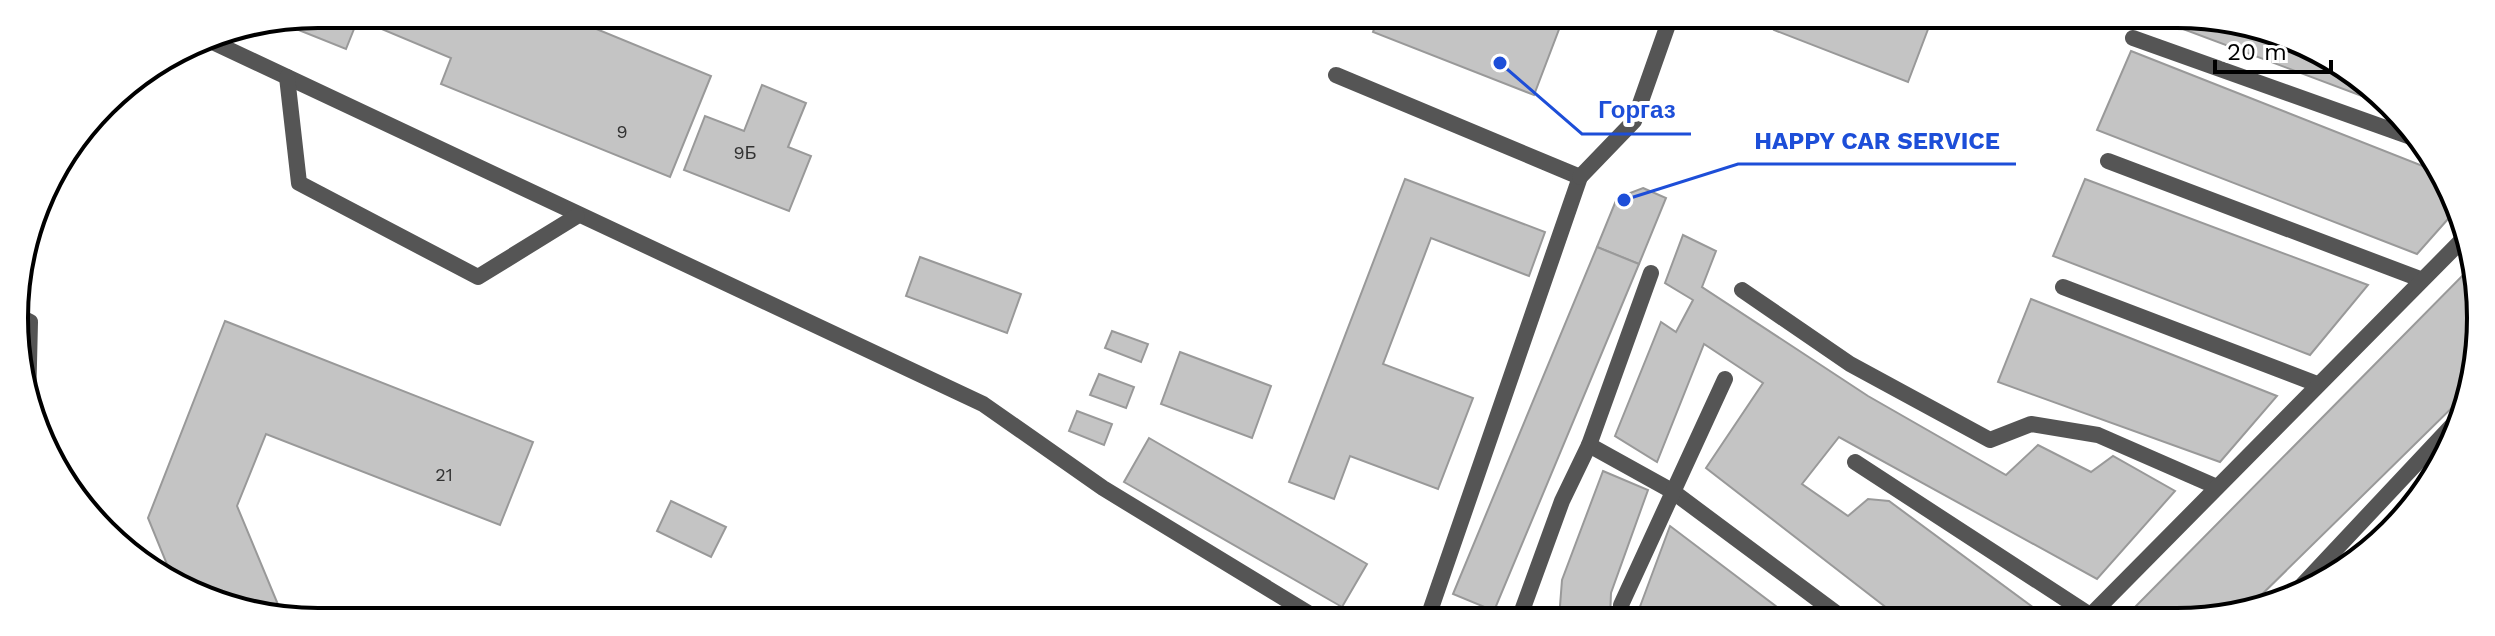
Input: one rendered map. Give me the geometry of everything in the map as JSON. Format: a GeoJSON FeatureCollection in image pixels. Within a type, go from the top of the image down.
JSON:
{"type":"FeatureCollection","features":[{"type":"Feature","properties":{"kind":"lane"},"geometry":{"type":"LineString","coordinates":[[1433,608],[1580,177],[1634,121],[1667,28]]}},
{"type":"Feature","properties":{"kind":"lane"},"geometry":{"type":"LineString","coordinates":[[2133,38],[2400,133]]}},
{"type":"Feature","properties":{"kind":"lane"},"geometry":{"type":"LineString","coordinates":[[229,42],[287,77],[577,216],[983,404],[1103,488],[1300,608]]}},
{"type":"Feature","properties":{"kind":"lane"},"geometry":{"type":"LineString","coordinates":[[1336,75],[1580,177]]}},
{"type":"Feature","properties":{"kind":"lane"},"geometry":{"type":"LineString","coordinates":[[287,77],[299,183],[478,277],[577,216]]}},
{"type":"Feature","properties":{"kind":"lane"},"geometry":{"type":"LineString","coordinates":[[2108,161],[2420,279]]}},
{"type":"Feature","properties":{"kind":"lane"},"geometry":{"type":"LineString","coordinates":[[2103,608],[2317,384],[2457,244]]}},
{"type":"Feature","properties":{"kind":"lane"},"geometry":{"type":"LineString","coordinates":[[1523,608],[1562,501],[1589,445],[1651,273]]}},
{"type":"Feature","properties":{"kind":"lane"},"geometry":{"type":"LineString","coordinates":[[2063,287],[2317,384]]}},
{"type":"Feature","properties":{"kind":"lane"},"geometry":{"type":"LineString","coordinates":[[1742,290],[1850,364],[1990,440],[2031,424],[2098,435],[2217,487]]}},
{"type":"Feature","properties":{"kind":"lane"},"geometry":{"type":"LineString","coordinates":[[28,321],[29,345]]}},
{"type":"Feature","properties":{"kind":"lane"},"geometry":{"type":"LineString","coordinates":[[1622,608],[1725,379]]}},
{"type":"Feature","properties":{"kind":"lane"},"geometry":{"type":"LineString","coordinates":[[2313,574],[2441,437]]}},
{"type":"Feature","properties":{"kind":"lane"},"geometry":{"type":"LineString","coordinates":[[1589,445],[1672,491],[1829,608]]}},
{"type":"Feature","properties":{"kind":"lane"},"geometry":{"type":"LineString","coordinates":[[1855,462],[2080,608]]}},
{"type":"Feature","properties":{"kind":"building"},"geometry":{"type":"Polygon","coordinates":[[[354,28],[346,49],[296,29],[354,28]]]}},
{"type":"Feature","properties":{"kind":"building"},"geometry":{"type":"Polygon","coordinates":[[[379,28],[594,28],[711,76],[670,177],[441,84],[451,58],[379,28]]]}},
{"type":"Feature","properties":{"kind":"building"},"geometry":{"type":"Polygon","coordinates":[[[1374,28],[1559,28],[1534,95],[1373,32],[1374,28]]]}},
{"type":"Feature","properties":{"kind":"building"},"geometry":{"type":"Polygon","coordinates":[[[1775,28],[1928,28],[1908,82],[1775,28]]]}},
{"type":"Feature","properties":{"kind":"building"},"geometry":{"type":"Polygon","coordinates":[[[2181,28],[2215,30],[2270,43],[2322,67],[2364,97],[2181,28]]]}},
{"type":"Feature","properties":{"kind":"building"},"geometry":{"type":"Polygon","coordinates":[[[2131,51],[2424,166],[2449,218],[2417,254],[2097,130],[2131,51]]]}},
{"type":"Feature","properties":{"kind":"building"},"geometry":{"type":"Polygon","coordinates":[[[762,85],[806,103],[788,147],[811,156],[789,211],[684,170],[705,116],[744,131],[762,85]]]}},
{"type":"Feature","properties":{"kind":"building"},"geometry":{"type":"Polygon","coordinates":[[[1405,179],[1545,232],[1529,276],[1431,238],[1383,364],[1473,398],[1438,489],[1350,456],[1334,499],[1289,482],[1405,179]]]}},
{"type":"Feature","properties":{"kind":"building"},"geometry":{"type":"Polygon","coordinates":[[[2085,179],[2368,285],[2310,355],[2053,256],[2085,179]]]}},
{"type":"Feature","properties":{"kind":"building"},"geometry":{"type":"Polygon","coordinates":[[[1643,188],[1666,198],[1639,264],[1597,247],[1617,198],[1643,188]]]}},
{"type":"Feature","properties":{"kind":"building"},"geometry":{"type":"Polygon","coordinates":[[[1683,235],[1716,251],[1702,287],[1868,396],[2006,475],[2038,445],[2091,472],[2113,456],[2175,491],[2097,579],[1839,437],[1802,484],[1848,516],[1868,499],[1889,501],[2034,608],[1887,608],[1706,468],[1763,383],[1704,344],[1657,462],[1615,436],[1661,322],[1676,332],[1693,300],[1665,283],[1683,235]]]}},
{"type":"Feature","properties":{"kind":"building"},"geometry":{"type":"Polygon","coordinates":[[[1597,247],[1639,264],[1495,608],[1487,608],[1453,594],[1597,247]]]}},
{"type":"Feature","properties":{"kind":"building"},"geometry":{"type":"Polygon","coordinates":[[[920,257],[1021,294],[1007,333],[906,296],[920,257]]]}},
{"type":"Feature","properties":{"kind":"building"},"geometry":{"type":"Polygon","coordinates":[[[2464,274],[2467,318],[2465,356],[2453,406],[2261,596],[2215,606],[2136,606],[2464,274]]]}},
{"type":"Feature","properties":{"kind":"building"},"geometry":{"type":"Polygon","coordinates":[[[2031,299],[2277,396],[2220,462],[1998,382],[2031,299]]]}},
{"type":"Feature","properties":{"kind":"building"},"geometry":{"type":"Polygon","coordinates":[[[225,321],[533,442],[500,525],[266,434],[237,506],[278,606],[225,593],[167,566],[148,518],[225,321]]]}},
{"type":"Feature","properties":{"kind":"building"},"geometry":{"type":"Polygon","coordinates":[[[1112,331],[1148,344],[1141,362],[1105,348],[1112,331]]]}},
{"type":"Feature","properties":{"kind":"building"},"geometry":{"type":"Polygon","coordinates":[[[1180,352],[1271,386],[1252,438],[1161,404],[1180,352]]]}},
{"type":"Feature","properties":{"kind":"building"},"geometry":{"type":"Polygon","coordinates":[[[1099,374],[1134,387],[1126,408],[1090,395],[1099,374]]]}},
{"type":"Feature","properties":{"kind":"building"},"geometry":{"type":"Polygon","coordinates":[[[1077,411],[1112,424],[1104,445],[1069,431],[1077,411]]]}},
{"type":"Feature","properties":{"kind":"building"},"geometry":{"type":"Polygon","coordinates":[[[1149,438],[1367,564],[1342,607],[1124,482],[1149,438]]]}},
{"type":"Feature","properties":{"kind":"building"},"geometry":{"type":"Polygon","coordinates":[[[1603,471],[1648,490],[1611,593],[1610,608],[1560,608],[1562,580],[1603,471]]]}},
{"type":"Feature","properties":{"kind":"building"},"geometry":{"type":"Polygon","coordinates":[[[671,501],[726,527],[711,557],[657,531],[671,501]]]}},
{"type":"Feature","properties":{"kind":"building"},"geometry":{"type":"Polygon","coordinates":[[[1670,526],[1778,608],[1639,608],[1670,526]]]}},
{"type":"Feature","properties":{"kind":"place","name":"Горгаз"},"geometry":{"type":"Point","coordinates":[1500,63]}},
{"type":"Feature","properties":{"kind":"place","name":"HAPPY CAR SERVICE"},"geometry":{"type":"Point","coordinates":[1624,200]}}]}
